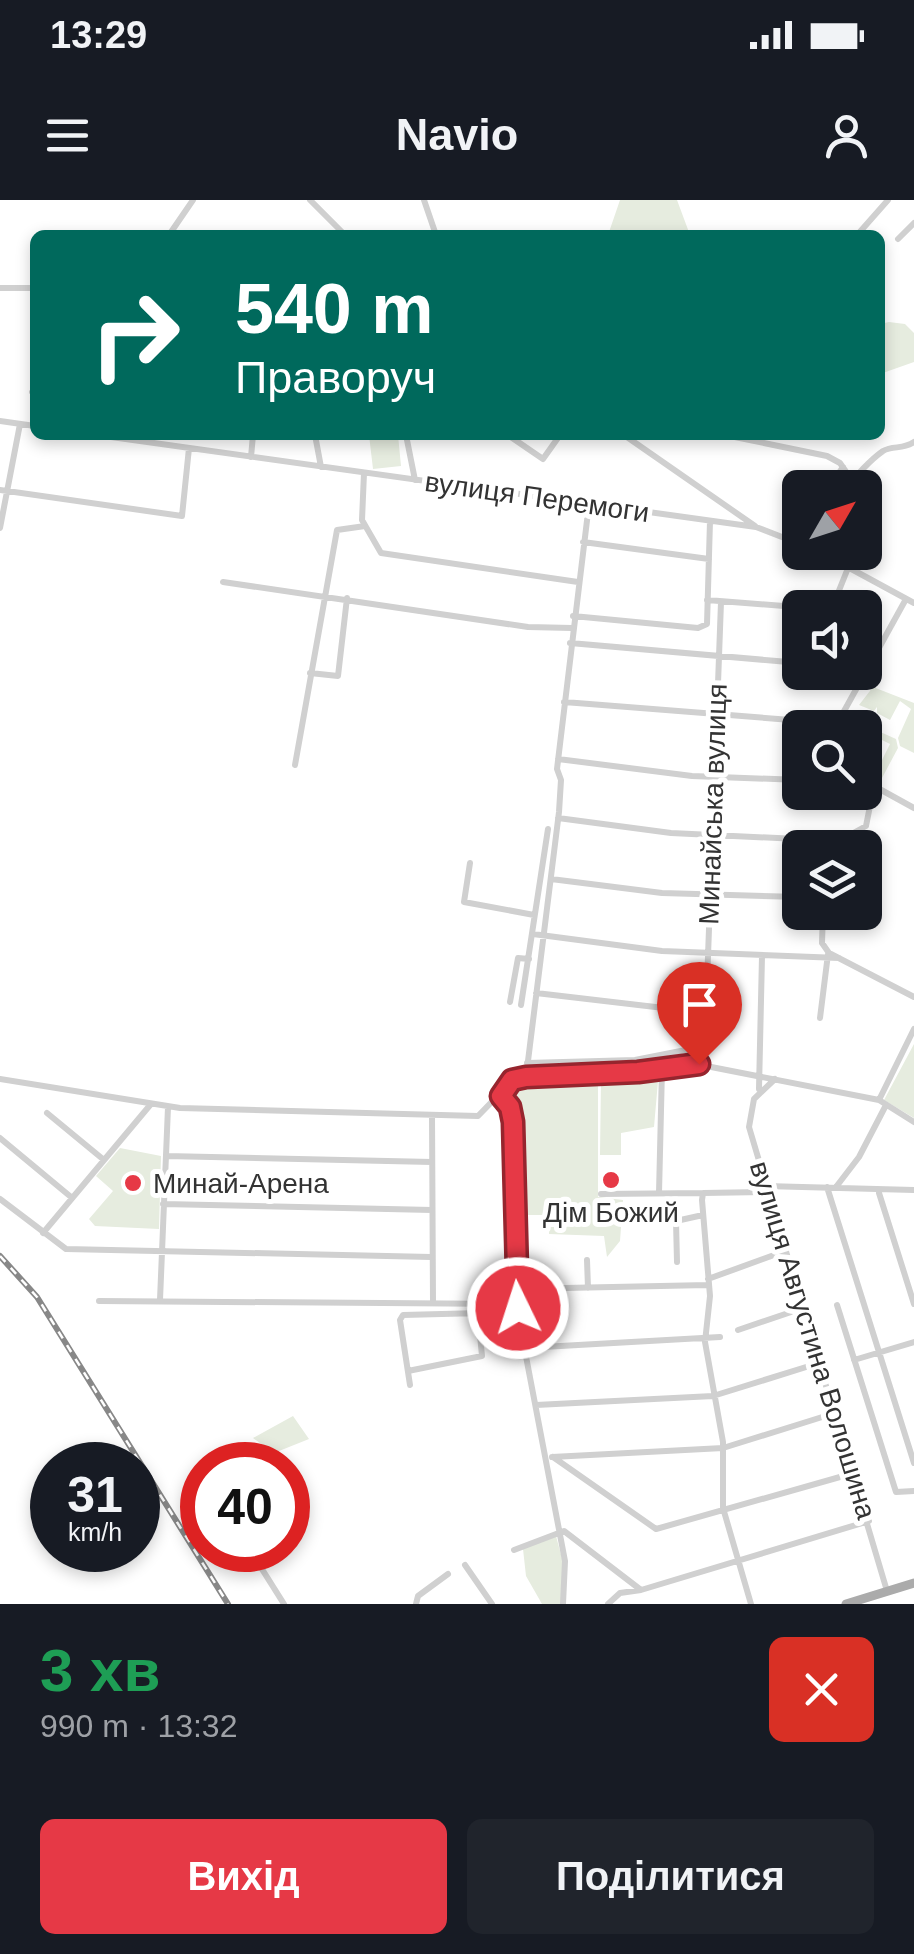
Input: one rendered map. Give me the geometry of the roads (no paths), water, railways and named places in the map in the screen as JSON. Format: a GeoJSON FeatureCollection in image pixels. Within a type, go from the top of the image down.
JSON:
{"type":"FeatureCollection","features":[{"type":"Feature","properties":{"kind":"main road"},"geometry":{"type":"LineString","coordinates":[[846,1604],[872,1600],[914,1583]]}},
{"type":"Feature","properties":{"kind":"street"},"geometry":{"type":"LineString","coordinates":[[172,230],[193,200]]}},
{"type":"Feature","properties":{"kind":"street"},"geometry":{"type":"LineString","coordinates":[[310,200],[340,230]]}},
{"type":"Feature","properties":{"kind":"street"},"geometry":{"type":"LineString","coordinates":[[424,200],[434,230]]}},
{"type":"Feature","properties":{"kind":"street"},"geometry":{"type":"LineString","coordinates":[[862,230],[888,200]]}},
{"type":"Feature","properties":{"kind":"street"},"geometry":{"type":"LineString","coordinates":[[898,240],[914,223]]}},
{"type":"Feature","properties":{"kind":"street"},"geometry":{"type":"LineString","coordinates":[[0,288],[30,288]]}},
{"type":"Feature","properties":{"kind":"street"},"geometry":{"type":"LineString","coordinates":[[0,421],[30,425]]}},
{"type":"Feature","properties":{"kind":"street"},"geometry":{"type":"LineString","coordinates":[[0,528],[3,490],[20,424]]}},
{"type":"Feature","properties":{"kind":"street","name":"вулиця Перемоги"},"geometry":{"type":"LineString","coordinates":[[133,440],[710,520],[756,527],[782,537]]}},
{"type":"Feature","properties":{"kind":"street"},"geometry":{"type":"LineString","coordinates":[[251,457],[253,440]]}},
{"type":"Feature","properties":{"kind":"street"},"geometry":{"type":"LineString","coordinates":[[317,440],[321,467]]}},
{"type":"Feature","properties":{"kind":"street"},"geometry":{"type":"LineString","coordinates":[[407,440],[415,480]]}},
{"type":"Feature","properties":{"kind":"street"},"geometry":{"type":"LineString","coordinates":[[515,440],[543,459],[556,440]]}},
{"type":"Feature","properties":{"kind":"street"},"geometry":{"type":"LineString","coordinates":[[631,440],[756,527]]}},
{"type":"Feature","properties":{"kind":"street"},"geometry":{"type":"LineString","coordinates":[[751,440],[818,453],[844,470]]}},
{"type":"Feature","properties":{"kind":"street"},"geometry":{"type":"LineString","coordinates":[[864,470],[885,449],[905,448],[914,442]]}},
{"type":"Feature","properties":{"kind":"street"},"geometry":{"type":"LineString","coordinates":[[3,490],[182,516],[190,448]]}},
{"type":"Feature","properties":{"kind":"street"},"geometry":{"type":"LineString","coordinates":[[364,472],[364,526],[381,553],[578,582]]}},
{"type":"Feature","properties":{"kind":"street"},"geometry":{"type":"LineString","coordinates":[[526,1077],[558,818],[558,759],[570,643],[589,504]]}},
{"type":"Feature","properties":{"kind":"street"},"geometry":{"type":"LineString","coordinates":[[573,616],[698,628],[707,624],[710,520]]}},
{"type":"Feature","properties":{"kind":"street"},"geometry":{"type":"LineString","coordinates":[[322,596],[329,592],[338,528],[364,526]]}},
{"type":"Feature","properties":{"kind":"street"},"geometry":{"type":"LineString","coordinates":[[583,542],[709,559]]}},
{"type":"Feature","properties":{"kind":"street"},"geometry":{"type":"LineString","coordinates":[[844,710],[910,601],[852,570]]}},
{"type":"Feature","properties":{"kind":"street"},"geometry":{"type":"LineString","coordinates":[[223,582],[528,627],[572,628]]}},
{"type":"Feature","properties":{"kind":"street"},"geometry":{"type":"LineString","coordinates":[[295,765],[322,596]]}},
{"type":"Feature","properties":{"kind":"street"},"geometry":{"type":"LineString","coordinates":[[310,673],[338,676],[347,598]]}},
{"type":"Feature","properties":{"kind":"street"},"geometry":{"type":"LineString","coordinates":[[707,600],[782,606]]}},
{"type":"Feature","properties":{"kind":"street","name":"Минайська вулиця"},"geometry":{"type":"LineString","coordinates":[[704,1066],[722,602]]}},
{"type":"Feature","properties":{"kind":"street"},"geometry":{"type":"LineString","coordinates":[[570,643],[782,661]]}},
{"type":"Feature","properties":{"kind":"street"},"geometry":{"type":"LineString","coordinates":[[564,702],[782,721]]}},
{"type":"Feature","properties":{"kind":"street"},"geometry":{"type":"LineString","coordinates":[[558,759],[782,779]]}},
{"type":"Feature","properties":{"kind":"street"},"geometry":{"type":"LineString","coordinates":[[882,790],[914,808]]}},
{"type":"Feature","properties":{"kind":"street"},"geometry":{"type":"LineString","coordinates":[[558,818],[712,835],[840,841],[866,826],[869,810]]}},
{"type":"Feature","properties":{"kind":"street"},"geometry":{"type":"LineString","coordinates":[[521,1005],[548,829]]}},
{"type":"Feature","properties":{"kind":"street"},"geometry":{"type":"LineString","coordinates":[[470,863],[464,902],[534,915]]}},
{"type":"Feature","properties":{"kind":"street"},"geometry":{"type":"LineString","coordinates":[[551,879],[710,894],[782,896]]}},
{"type":"Feature","properties":{"kind":"street"},"geometry":{"type":"LineString","coordinates":[[820,1018],[828,955],[822,943],[822,930]]}},
{"type":"Feature","properties":{"kind":"street"},"geometry":{"type":"LineString","coordinates":[[533,934],[708,953],[828,955],[914,996]]}},
{"type":"Feature","properties":{"kind":"street","name":"вулиця Августина Волошина"},"geometry":{"type":"LineString","coordinates":[[762,956],[759,1090],[750,1108],[749,1127],[869,1521],[886,1592]]}},
{"type":"Feature","properties":{"kind":"street"},"geometry":{"type":"LineString","coordinates":[[510,1002],[518,958],[528,959]]}},
{"type":"Feature","properties":{"kind":"street"},"geometry":{"type":"LineString","coordinates":[[536,993],[698,1012]]}},
{"type":"Feature","properties":{"kind":"street"},"geometry":{"type":"LineString","coordinates":[[831,1187],[859,1157],[914,1029]]}},
{"type":"Feature","properties":{"kind":"street"},"geometry":{"type":"LineString","coordinates":[[526,1063],[635,1060],[706,1046]]}},
{"type":"Feature","properties":{"kind":"street"},"geometry":{"type":"LineString","coordinates":[[0,1079],[168,1107],[482,1115],[512,1080],[685,1064],[760,1073],[830,1088],[882,1103],[914,1122]]}},
{"type":"Feature","properties":{"kind":"street"},"geometry":{"type":"LineString","coordinates":[[659,1193],[662,1068]]}},
{"type":"Feature","properties":{"kind":"street"},"geometry":{"type":"LineString","coordinates":[[759,1090],[778,1078]]}},
{"type":"Feature","properties":{"kind":"street"},"geometry":{"type":"LineString","coordinates":[[501,1096],[510,1107],[513,1122],[517,1308],[550,1458],[566,1568],[563,1604]]}},
{"type":"Feature","properties":{"kind":"street"},"geometry":{"type":"LineString","coordinates":[[42,1233],[151,1104]]}},
{"type":"Feature","properties":{"kind":"street"},"geometry":{"type":"LineString","coordinates":[[160,1301],[168,1107]]}},
{"type":"Feature","properties":{"kind":"street"},"geometry":{"type":"LineString","coordinates":[[47,1114],[104,1160]]}},
{"type":"Feature","properties":{"kind":"street"},"geometry":{"type":"LineString","coordinates":[[432,1115],[433,1302]]}},
{"type":"Feature","properties":{"kind":"street"},"geometry":{"type":"LineString","coordinates":[[0,1138],[70,1197]]}},
{"type":"Feature","properties":{"kind":"street"},"geometry":{"type":"LineString","coordinates":[[166,1156],[432,1162]]}},
{"type":"Feature","properties":{"kind":"street"},"geometry":{"type":"LineString","coordinates":[[831,1187],[914,1464]]}},
{"type":"Feature","properties":{"kind":"street"},"geometry":{"type":"LineString","coordinates":[[601,1194],[831,1187],[914,1190]]}},
{"type":"Feature","properties":{"kind":"street"},"geometry":{"type":"LineString","coordinates":[[703,1193],[708,1282],[705,1339],[723,1448],[724,1513],[751,1604]]}},
{"type":"Feature","properties":{"kind":"street"},"geometry":{"type":"LineString","coordinates":[[879,1193],[914,1304]]}},
{"type":"Feature","properties":{"kind":"street"},"geometry":{"type":"LineString","coordinates":[[0,1199],[66,1249],[431,1257]]}},
{"type":"Feature","properties":{"kind":"street"},"geometry":{"type":"LineString","coordinates":[[163,1204],[432,1210]]}},
{"type":"Feature","properties":{"kind":"street"},"geometry":{"type":"LineString","coordinates":[[677,1262],[676,1221],[703,1215]]}},
{"type":"Feature","properties":{"kind":"street"},"geometry":{"type":"LineString","coordinates":[[517,1289],[708,1282],[785,1251]]}},
{"type":"Feature","properties":{"kind":"street"},"geometry":{"type":"LineString","coordinates":[[587,1260],[588,1288]]}},
{"type":"Feature","properties":{"kind":"street"},"geometry":{"type":"LineString","coordinates":[[98,1301],[433,1302],[517,1308]]}},
{"type":"Feature","properties":{"kind":"street"},"geometry":{"type":"LineString","coordinates":[[836,1305],[896,1492],[914,1491]]}},
{"type":"Feature","properties":{"kind":"street"},"geometry":{"type":"LineString","coordinates":[[410,1385],[403,1315],[478,1314],[517,1308]]}},
{"type":"Feature","properties":{"kind":"street"},"geometry":{"type":"LineString","coordinates":[[738,1330],[803,1308]]}},
{"type":"Feature","properties":{"kind":"street"},"geometry":{"type":"LineString","coordinates":[[408,1371],[482,1356],[478,1314]]}},
{"type":"Feature","properties":{"kind":"street"},"geometry":{"type":"LineString","coordinates":[[525,1348],[720,1337]]}},
{"type":"Feature","properties":{"kind":"street"},"geometry":{"type":"LineString","coordinates":[[854,1360],[914,1342]]}},
{"type":"Feature","properties":{"kind":"street"},"geometry":{"type":"LineString","coordinates":[[536,1405],[713,1396],[819,1363]]}},
{"type":"Feature","properties":{"kind":"street"},"geometry":{"type":"LineString","coordinates":[[550,1458],[723,1448],[835,1413]]}},
{"type":"Feature","properties":{"kind":"street"},"geometry":{"type":"LineString","coordinates":[[550,1458],[652,1528],[724,1513],[854,1472]]}},
{"type":"Feature","properties":{"kind":"street"},"geometry":{"type":"LineString","coordinates":[[620,1593],[869,1521]]}},
{"type":"Feature","properties":{"kind":"street"},"geometry":{"type":"LineString","coordinates":[[514,1550],[560,1532]]}},
{"type":"Feature","properties":{"kind":"street"},"geometry":{"type":"LineString","coordinates":[[560,1532],[641,1590]]}},
{"type":"Feature","properties":{"kind":"street"},"geometry":{"type":"LineString","coordinates":[[465,1565],[492,1604]]}},
{"type":"Feature","properties":{"kind":"street"},"geometry":{"type":"LineString","coordinates":[[264,1572],[284,1604]]}},
{"type":"Feature","properties":{"kind":"street"},"geometry":{"type":"LineString","coordinates":[[416,1604],[419,1596],[448,1574]]}},
{"type":"Feature","properties":{"kind":"street"},"geometry":{"type":"LineString","coordinates":[[608,1604],[628,1580]]}},
{"type":"Feature","properties":{"kind":"railway"},"geometry":{"type":"LineString","coordinates":[[0,1256],[37,1297],[228,1604]]}},
{"type":"Feature","properties":{"kind":"place","name":"Дім Божий"},"geometry":{"type":"Point","coordinates":[611,1180]}},
{"type":"Feature","properties":{"kind":"place","name":"Минай-Арена"},"geometry":{"type":"Point","coordinates":[133,1183]}}]}
